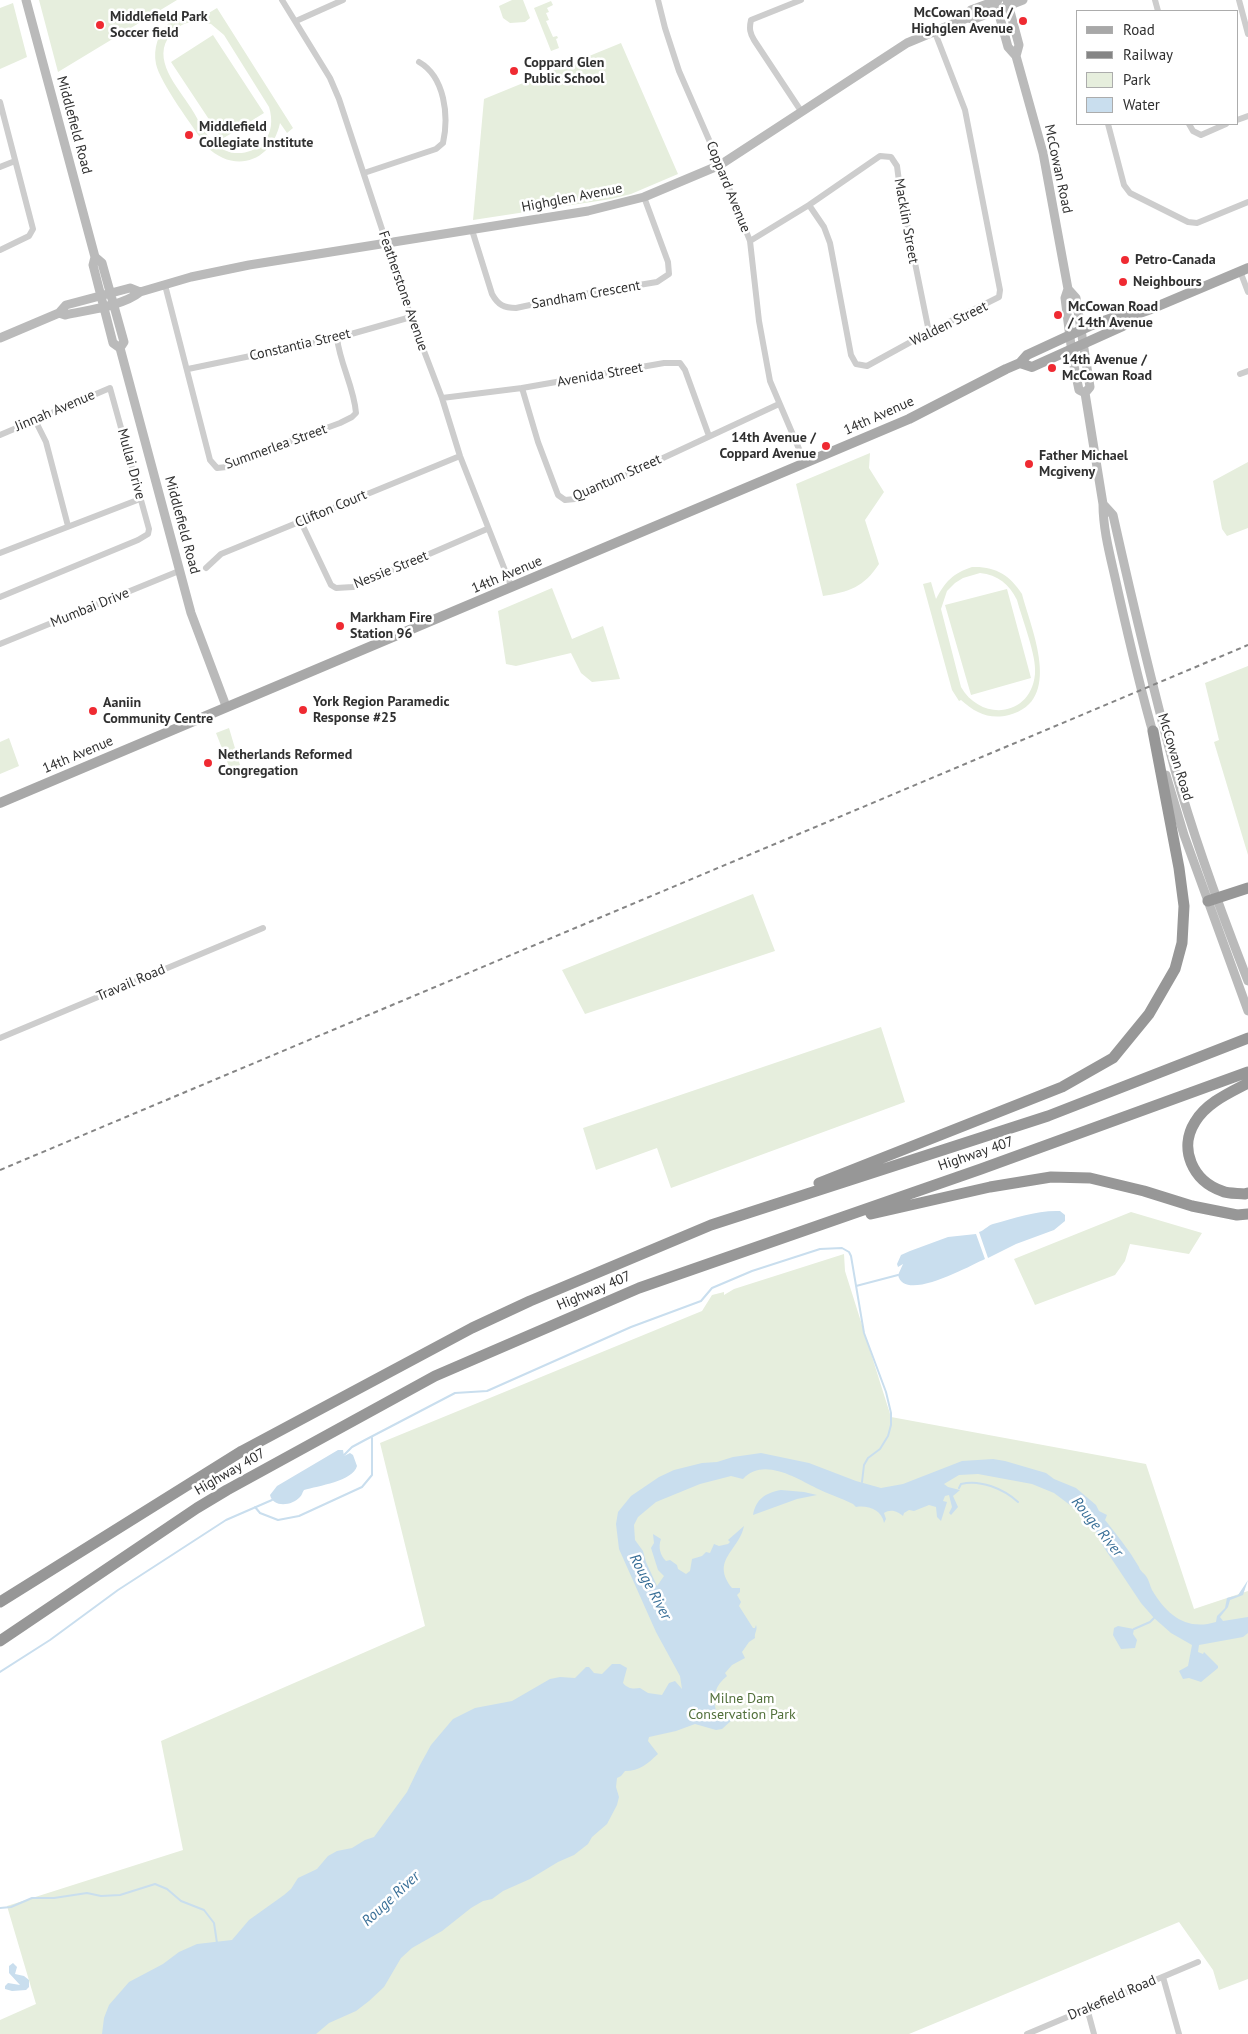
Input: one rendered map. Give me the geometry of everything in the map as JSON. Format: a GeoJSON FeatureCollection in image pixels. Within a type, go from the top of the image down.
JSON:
{"type":"FeatureCollection","features":[{"type":"Feature","properties":{"kind":"highway"},"geometry":{"type":"LineString","coordinates":[[711,1225],[1062,1087],[1113,1058],[1149,1014],[1175,969],[1182,942],[1184,906],[1182,884],[1153,731]]}},
{"type":"Feature","properties":{"kind":"highway"},"geometry":{"type":"LineString","coordinates":[[1212,900],[1248,888]]}},
{"type":"Feature","properties":{"kind":"highway","name":"Highway 407"},"geometry":{"type":"LineString","coordinates":[[0,1602],[242,1451],[472,1328],[530,1301],[711,1225],[1048,1116],[1247,1038]]}},
{"type":"Feature","properties":{"kind":"highway","name":"Highway 407"},"geometry":{"type":"LineString","coordinates":[[0,1641],[220,1494],[435,1376],[639,1288],[981,1169],[1248,1072]]}},
{"type":"Feature","properties":{"kind":"highway"},"geometry":{"type":"LineString","coordinates":[[1248,1083],[1213,1103],[1196,1121],[1188,1136],[1188,1155],[1194,1171],[1206,1182],[1222,1192],[1245,1194],[1248,1192]]}},
{"type":"Feature","properties":{"kind":"highway"},"geometry":{"type":"LineString","coordinates":[[818,1226],[990,1187],[1051,1178],[1090,1178],[1144,1191],[1192,1206],[1237,1215],[1248,1214]]}},
{"type":"Feature","properties":{"kind":"main road","name":"Middlefield Road"},"geometry":{"type":"LineString","coordinates":[[26,0],[95,257],[93,265],[106,294],[114,304],[124,342],[120,348]]}},
{"type":"Feature","properties":{"kind":"main road","name":"Highglen Avenue"},"geometry":{"type":"LineString","coordinates":[[59,313],[65,315],[114,304],[134,298],[140,292],[191,277],[249,265],[588,211],[644,197],[720,164],[907,43],[934,30],[967,18],[971,10],[996,3],[1022,0]]}},
{"type":"Feature","properties":{"kind":"main road","name":"McCowan Road"},"geometry":{"type":"LineString","coordinates":[[996,3],[1008,47],[1016,56],[1043,153],[1068,290],[1065,298],[1071,349],[1079,390],[1085,394],[1108,546],[1138,680],[1184,835],[1248,981]]}},
{"type":"Feature","properties":{"kind":"main road","name":"McCowan Road"},"geometry":{"type":"LineString","coordinates":[[1008,3],[1019,44],[1016,56]]}},
{"type":"Feature","properties":{"kind":"main road","name":"14th Avenue"},"geometry":{"type":"LineString","coordinates":[[0,803],[226,706],[317,671],[909,419],[1020,363],[1027,355],[1080,330],[1118,316],[1131,316],[1244,270]]}},
{"type":"Feature","properties":{"kind":"main road","name":"Highglen Avenue"},"geometry":{"type":"LineString","coordinates":[[0,338],[59,313],[66,305],[130,288],[140,292]]}},
{"type":"Feature","properties":{"kind":"main road","name":"McCowan Road"},"geometry":{"type":"LineString","coordinates":[[1068,290],[1076,298],[1090,388],[1085,394]]}},
{"type":"Feature","properties":{"kind":"main road","name":"Middlefield Road"},"geometry":{"type":"LineString","coordinates":[[106,294],[104,306],[113,343],[120,348],[191,613],[226,706]]}},
{"type":"Feature","properties":{"kind":"main road","name":"14th Avenue"},"geometry":{"type":"LineString","coordinates":[[1020,363],[1032,367],[1123,326],[1131,316]]}},
{"type":"Feature","properties":{"kind":"main road","name":"McCowan Road"},"geometry":{"type":"LineString","coordinates":[[1103,504],[1113,515],[1146,665],[1212,900],[1247,1007]]}},
{"type":"Feature","properties":{"kind":"street","name":"Featherstone Avenue"},"geometry":{"type":"LineString","coordinates":[[282,0],[330,78],[364,173],[411,317],[442,398],[460,456],[487,529],[512,588]]}},
{"type":"Feature","properties":{"kind":"street"},"geometry":{"type":"LineString","coordinates":[[296,21],[343,0]]}},
{"type":"Feature","properties":{"kind":"street","name":"Coppard Avenue"},"geometry":{"type":"LineString","coordinates":[[658,0],[672,50],[750,241],[759,321],[770,381],[805,463]]}},
{"type":"Feature","properties":{"kind":"street"},"geometry":{"type":"LineString","coordinates":[[801,0],[751,20],[749,26],[754,40],[801,111]]}},
{"type":"Feature","properties":{"kind":"street"},"geometry":{"type":"LineString","coordinates":[[1239,0],[1248,34]]}},
{"type":"Feature","properties":{"kind":"street","name":"Walden Street"},"geometry":{"type":"LineString","coordinates":[[809,205],[828,235],[851,355],[856,364],[867,366],[999,297],[1000,290],[964,110],[934,30]]}},
{"type":"Feature","properties":{"kind":"street"},"geometry":{"type":"LineString","coordinates":[[364,173],[436,149],[443,143],[445,118],[443,94],[429,68],[419,62]]}},
{"type":"Feature","properties":{"kind":"street"},"geometry":{"type":"LineString","coordinates":[[0,102],[33,229],[29,236],[0,250]]}},
{"type":"Feature","properties":{"kind":"street"},"geometry":{"type":"LineString","coordinates":[[1108,125],[1124,185],[1130,192],[1188,222],[1197,223],[1248,202]]}},
{"type":"Feature","properties":{"kind":"street"},"geometry":{"type":"LineString","coordinates":[[1190,125],[1193,131],[1201,135],[1224,125]]}},
{"type":"Feature","properties":{"kind":"street","name":"Macklin Street"},"geometry":{"type":"LineString","coordinates":[[750,241],[809,205],[880,156],[891,157],[897,166],[900,190],[929,332]]}},
{"type":"Feature","properties":{"kind":"street"},"geometry":{"type":"LineString","coordinates":[[0,167],[15,162]]}},
{"type":"Feature","properties":{"kind":"street","name":"Sandham Crescent"},"geometry":{"type":"LineString","coordinates":[[472,230],[492,294],[498,303],[508,308],[658,282],[669,274],[668,262],[644,197]]}},
{"type":"Feature","properties":{"kind":"street"},"geometry":{"type":"LineString","coordinates":[[1244,270],[1248,292]]}},
{"type":"Feature","properties":{"kind":"street","name":"Summerlea Street"},"geometry":{"type":"LineString","coordinates":[[165,285],[210,460],[217,468],[227,467],[234,462],[286,442],[340,424],[356,413],[354,395],[336,338]]}},
{"type":"Feature","properties":{"kind":"street","name":"Constantia Street"},"geometry":{"type":"LineString","coordinates":[[188,369],[336,338],[411,317]]}},
{"type":"Feature","properties":{"kind":"street","name":"Avenida Street"},"geometry":{"type":"LineString","coordinates":[[442,398],[522,388],[664,363],[680,363],[686,370],[709,436]]}},
{"type":"Feature","properties":{"kind":"street"},"geometry":{"type":"LineString","coordinates":[[1240,374],[1248,371]]}},
{"type":"Feature","properties":{"kind":"street","name":"Jinnah Avenue"},"geometry":{"type":"LineString","coordinates":[[0,435],[110,388]]}},
{"type":"Feature","properties":{"kind":"street","name":"Mullai Drive"},"geometry":{"type":"LineString","coordinates":[[0,597],[148,534],[110,388]]}},
{"type":"Feature","properties":{"kind":"street","name":"Quantum Street"},"geometry":{"type":"LineString","coordinates":[[522,388],[538,442],[558,495],[565,500],[575,499],[779,404]]}},
{"type":"Feature","properties":{"kind":"street"},"geometry":{"type":"LineString","coordinates":[[35,420],[46,442],[68,526]]}},
{"type":"Feature","properties":{"kind":"street","name":"Clifton Court"},"geometry":{"type":"LineString","coordinates":[[206,568],[221,554],[460,456]]}},
{"type":"Feature","properties":{"kind":"street"},"geometry":{"type":"LineString","coordinates":[[0,551],[140,499]]}},
{"type":"Feature","properties":{"kind":"street","name":"Nessie Street"},"geometry":{"type":"LineString","coordinates":[[302,522],[331,585],[336,588],[344,588],[368,581],[487,529]]}},
{"type":"Feature","properties":{"kind":"street","name":"Mumbai Drive"},"geometry":{"type":"LineString","coordinates":[[0,644],[180,571]]}},
{"type":"Feature","properties":{"kind":"street","name":"Travail Road"},"geometry":{"type":"LineString","coordinates":[[0,1038],[263,928]]}},
{"type":"Feature","properties":{"kind":"street","name":"Drakefield Road"},"geometry":{"type":"LineString","coordinates":[[1027,2034],[1198,1962]]}},
{"type":"Feature","properties":{"kind":"street"},"geometry":{"type":"LineString","coordinates":[[1163,1977],[1179,2034]]}},
{"type":"Feature","properties":{"kind":"street"},"geometry":{"type":"LineString","coordinates":[[1087,2008],[1094,2034]]}},
{"type":"Feature","properties":{"kind":"green space"},"geometry":{"type":"Polygon","coordinates":[[[39,0],[177,0],[58,72],[39,0]]]}},
{"type":"Feature","properties":{"kind":"green space"},"geometry":{"type":"Polygon","coordinates":[[[512,0],[523,0],[530,18],[525,22],[510,23],[503,18],[499,6],[512,0]]]}},
{"type":"Feature","properties":{"kind":"green space"},"geometry":{"type":"Polygon","coordinates":[[[551,1],[553,5],[547,8],[549,12],[546,13],[549,20],[546,21],[553,37],[557,36],[558,38],[556,39],[559,48],[551,51],[534,8],[551,1]]]}},
{"type":"Feature","properties":{"kind":"green space"},"geometry":{"type":"Polygon","coordinates":[[[13,3],[27,57],[0,69],[0,8],[13,3]]]}},
{"type":"Feature","properties":{"kind":"green space"},"geometry":{"type":"Polygon","coordinates":[[[217,8],[293,128],[287,133],[280,123],[276,136],[269,147],[261,155],[251,160],[229,160],[217,155],[206,146],[170,94],[156,64],[157,41],[162,31],[170,22],[183,15],[192,13],[207,14],[217,8]],[[197,21],[186,23],[177,28],[165,43],[163,53],[165,63],[173,82],[205,132],[214,142],[229,152],[250,151],[263,143],[270,131],[271,117],[269,107],[224,35],[211,24],[197,21]]]}},
{"type":"Feature","properties":{"kind":"green space"},"geometry":{"type":"Polygon","coordinates":[[[213,35],[264,113],[222,139],[171,62],[213,35]]]}},
{"type":"Feature","properties":{"kind":"green space"},"geometry":{"type":"Polygon","coordinates":[[[621,43],[678,174],[631,194],[611,199],[473,220],[484,99],[621,43]]]}},
{"type":"Feature","properties":{"kind":"green space"},"geometry":{"type":"Polygon","coordinates":[[[870,453],[869,468],[884,492],[865,520],[879,564],[868,578],[855,587],[841,593],[823,596],[796,484],[870,453]]]}},
{"type":"Feature","properties":{"kind":"green space"},"geometry":{"type":"Polygon","coordinates":[[[1248,462],[1248,528],[1227,536],[1222,529],[1213,481],[1248,462]]]}},
{"type":"Feature","properties":{"kind":"green space"},"geometry":{"type":"Polygon","coordinates":[[[972,567],[995,570],[1007,577],[1022,594],[1032,626],[1040,662],[1040,680],[1036,695],[1026,707],[1009,715],[989,716],[977,712],[961,700],[959,701],[952,690],[923,584],[931,582],[936,599],[950,579],[972,567]],[[980,573],[963,578],[955,583],[947,591],[941,609],[961,687],[980,706],[992,710],[1004,710],[1015,706],[1025,699],[1035,674],[1034,658],[1017,600],[1007,585],[998,578],[980,573]]]}},
{"type":"Feature","properties":{"kind":"green space"},"geometry":{"type":"Polygon","coordinates":[[[552,588],[572,639],[603,626],[620,679],[592,682],[581,673],[571,653],[516,666],[506,664],[498,611],[552,588]]]}},
{"type":"Feature","properties":{"kind":"green space"},"geometry":{"type":"Polygon","coordinates":[[[1007,589],[1031,678],[971,695],[945,605],[1007,589]]]}},
{"type":"Feature","properties":{"kind":"green space"},"geometry":{"type":"Polygon","coordinates":[[[1248,666],[1248,855],[1214,742],[1219,740],[1205,683],[1248,666]]]}},
{"type":"Feature","properties":{"kind":"green space"},"geometry":{"type":"Polygon","coordinates":[[[229,728],[240,765],[230,769],[216,733],[229,728]]]}},
{"type":"Feature","properties":{"kind":"green space"},"geometry":{"type":"Polygon","coordinates":[[[9,738],[19,766],[0,774],[0,742],[9,738]]]}},
{"type":"Feature","properties":{"kind":"green space"},"geometry":{"type":"Polygon","coordinates":[[[753,894],[775,951],[585,1014],[562,970],[753,894]]]}},
{"type":"Feature","properties":{"kind":"green space"},"geometry":{"type":"Polygon","coordinates":[[[881,1027],[905,1102],[671,1188],[657,1148],[596,1170],[583,1128],[881,1027]]]}},
{"type":"Feature","properties":{"kind":"green space"},"geometry":{"type":"Polygon","coordinates":[[[1131,1212],[1202,1233],[1189,1254],[1130,1244],[1125,1261],[1115,1275],[1035,1305],[1014,1259],[1131,1212]]]}},
{"type":"Feature","properties":{"kind":"green space","name":"Milne Dam Conservation Park"},"geometry":{"type":"Polygon","coordinates":[[[844,1254],[845,1271],[891,1417],[1146,1464],[1194,1609],[1248,1591],[1248,1979],[1219,1990],[1213,1970],[1179,1922],[909,2034],[0,2034],[0,2020],[36,2004],[7,1906],[183,1850],[161,1741],[425,1626],[380,1443],[702,1311],[712,1295],[724,1292],[724,1295],[734,1289],[844,1254]]]}},
{"type":"Feature","properties":{"kind":"water"},"geometry":{"type":"Polygon","coordinates":[[[1060,1211],[1065,1215],[1065,1221],[1054,1230],[1016,1244],[988,1258],[979,1232],[993,1224],[1018,1217],[1035,1213],[1060,1211]]]}},
{"type":"Feature","properties":{"kind":"water"},"geometry":{"type":"Polygon","coordinates":[[[976,1234],[985,1259],[952,1275],[924,1284],[912,1285],[903,1283],[898,1275],[903,1264],[898,1267],[897,1264],[901,1255],[948,1237],[976,1234]]]}},
{"type":"Feature","properties":{"kind":"water"},"geometry":{"type":"Polygon","coordinates":[[[338,1450],[343,1450],[344,1456],[350,1453],[353,1455],[357,1466],[349,1476],[304,1490],[297,1500],[288,1504],[279,1504],[272,1499],[270,1495],[277,1486],[338,1450]]]}},
{"type":"Feature","properties":{"kind":"water","name":"Rouge River"},"geometry":{"type":"Polygon","coordinates":[[[761,1453],[809,1463],[856,1481],[881,1488],[903,1484],[962,1461],[993,1459],[1046,1473],[1054,1479],[1076,1488],[1096,1505],[1099,1511],[1107,1515],[1105,1520],[1146,1576],[1158,1599],[1178,1619],[1195,1624],[1216,1622],[1217,1616],[1225,1608],[1227,1598],[1238,1595],[1248,1580],[1243,1595],[1230,1600],[1228,1607],[1220,1617],[1223,1621],[1248,1617],[1248,1633],[1243,1637],[1199,1645],[1198,1652],[1203,1654],[1204,1652],[1218,1668],[1201,1682],[1189,1678],[1183,1679],[1179,1671],[1188,1666],[1192,1645],[1171,1633],[1141,1603],[1103,1546],[1096,1532],[1088,1525],[1086,1517],[1054,1493],[1032,1484],[978,1474],[959,1475],[944,1484],[960,1490],[953,1496],[958,1507],[951,1515],[949,1513],[952,1507],[949,1495],[945,1496],[943,1501],[947,1502],[941,1521],[937,1517],[936,1507],[929,1505],[914,1511],[909,1510],[903,1516],[895,1511],[884,1513],[886,1519],[884,1523],[883,1518],[874,1509],[856,1507],[789,1475],[770,1470],[760,1470],[751,1473],[743,1479],[731,1476],[700,1484],[656,1502],[638,1517],[634,1525],[635,1540],[643,1551],[657,1586],[664,1576],[658,1570],[651,1548],[654,1543],[653,1534],[661,1539],[660,1548],[664,1559],[666,1561],[670,1560],[677,1565],[678,1569],[686,1574],[690,1571],[692,1559],[702,1556],[706,1552],[710,1553],[714,1544],[719,1546],[728,1544],[730,1542],[728,1540],[744,1526],[741,1535],[728,1556],[724,1570],[732,1588],[740,1588],[740,1592],[737,1595],[741,1602],[739,1606],[753,1628],[756,1625],[757,1628],[755,1638],[749,1642],[742,1652],[745,1658],[732,1665],[725,1673],[727,1676],[717,1688],[714,1701],[716,1711],[720,1714],[723,1711],[726,1717],[736,1716],[736,1719],[733,1719],[722,1729],[716,1730],[695,1724],[676,1731],[649,1737],[648,1741],[658,1754],[643,1766],[635,1770],[625,1771],[617,1778],[616,1787],[619,1797],[617,1805],[607,1824],[592,1837],[588,1844],[574,1855],[558,1862],[530,1879],[503,1891],[492,1899],[483,1901],[471,1908],[442,1931],[412,1948],[401,1958],[384,1987],[369,2001],[356,2011],[329,2023],[316,2034],[102,2034],[104,2018],[109,2005],[129,1982],[163,1964],[179,1952],[197,1944],[232,1940],[249,1920],[291,1889],[298,1878],[317,1869],[328,1856],[337,1851],[352,1848],[374,1837],[407,1792],[431,1745],[453,1719],[475,1708],[512,1701],[550,1679],[560,1677],[575,1678],[586,1667],[589,1667],[594,1673],[602,1674],[612,1664],[620,1664],[627,1668],[623,1683],[631,1688],[640,1688],[648,1693],[662,1695],[669,1683],[675,1681],[682,1689],[680,1676],[656,1632],[619,1549],[616,1524],[618,1512],[631,1496],[659,1477],[674,1470],[702,1463],[717,1462],[733,1457],[761,1453]]]}},
{"type":"Feature","properties":{"kind":"water"},"geometry":{"type":"Polygon","coordinates":[[[781,1490],[817,1495],[797,1499],[753,1515],[756,1505],[762,1498],[770,1493],[781,1490]]]}},
{"type":"Feature","properties":{"kind":"water"},"geometry":{"type":"Polygon","coordinates":[[[1118,1626],[1134,1629],[1133,1634],[1137,1640],[1135,1648],[1121,1649],[1113,1635],[1114,1628],[1118,1626]]]}},
{"type":"Feature","properties":{"kind":"water"},"geometry":{"type":"Polygon","coordinates":[[[13,1963],[17,1967],[15,1974],[24,1976],[29,1980],[29,1987],[26,1990],[12,1991],[5,1989],[8,1983],[20,1985],[9,1973],[9,1966],[13,1963]]]}},
{"type":"Feature","properties":{"kind":"waterway"},"geometry":{"type":"LineString","coordinates":[[344,1455],[352,1447],[455,1393],[487,1391],[631,1327],[701,1301],[712,1288],[752,1271],[820,1249],[842,1248],[849,1252],[851,1256],[864,1333],[886,1392],[891,1413],[891,1425],[888,1436],[880,1449],[868,1458],[864,1465],[862,1482]]}},
{"type":"Feature","properties":{"kind":"waterway"},"geometry":{"type":"LineString","coordinates":[[856,1286],[898,1275]]}},
{"type":"Feature","properties":{"kind":"waterway"},"geometry":{"type":"LineString","coordinates":[[255,1507],[260,1513],[278,1520],[299,1516],[362,1487],[372,1475],[372,1438]]}},
{"type":"Feature","properties":{"kind":"waterway"},"geometry":{"type":"LineString","coordinates":[[959,1488],[961,1484],[984,1484],[999,1489],[1018,1502]]}},
{"type":"Feature","properties":{"kind":"waterway"},"geometry":{"type":"LineString","coordinates":[[0,1672],[50,1640],[118,1590],[226,1520],[272,1500]]}},
{"type":"Feature","properties":{"kind":"waterway"},"geometry":{"type":"LineString","coordinates":[[1134,1629],[1150,1622],[1154,1618]]}},
{"type":"Feature","properties":{"kind":"waterway"},"geometry":{"type":"LineString","coordinates":[[0,1908],[11,1907],[32,1898],[54,1898],[87,1893],[101,1896],[120,1895],[155,1884],[167,1889],[181,1901],[204,1910],[214,1923],[217,1943]]}},
{"type":"Feature","properties":{"kind":"railway"},"geometry":{"type":"LineString","coordinates":[[0,1170],[1248,645]]}},
{"type":"Feature","properties":{"kind":"place","name":"McCowan Road / Highglen Avenue"},"geometry":{"type":"Point","coordinates":[1023,21]}},
{"type":"Feature","properties":{"kind":"place","name":"Middlefield Park Soccer field"},"geometry":{"type":"Point","coordinates":[100,25]}},
{"type":"Feature","properties":{"kind":"place","name":"Coppard Glen Public School"},"geometry":{"type":"Point","coordinates":[514,71]}},
{"type":"Feature","properties":{"kind":"place","name":"Middlefield Collegiate Institute"},"geometry":{"type":"Point","coordinates":[189,135]}},
{"type":"Feature","properties":{"kind":"place","name":"Petro-Canada"},"geometry":{"type":"Point","coordinates":[1125,260]}},
{"type":"Feature","properties":{"kind":"place","name":"Neighbours"},"geometry":{"type":"Point","coordinates":[1123,282]}},
{"type":"Feature","properties":{"kind":"place","name":"McCowan Road / 14th Avenue"},"geometry":{"type":"Point","coordinates":[1058,315]}},
{"type":"Feature","properties":{"kind":"place","name":"14th Avenue / McCowan Road"},"geometry":{"type":"Point","coordinates":[1052,368]}},
{"type":"Feature","properties":{"kind":"place","name":"14th Avenue / Coppard Avenue"},"geometry":{"type":"Point","coordinates":[826,446]}},
{"type":"Feature","properties":{"kind":"place","name":"Father Michael Mcgiveny"},"geometry":{"type":"Point","coordinates":[1029,464]}},
{"type":"Feature","properties":{"kind":"place","name":"Markham Fire Station 96"},"geometry":{"type":"Point","coordinates":[340,626]}},
{"type":"Feature","properties":{"kind":"place","name":"York Region Paramedic Response #25"},"geometry":{"type":"Point","coordinates":[303,710]}},
{"type":"Feature","properties":{"kind":"place","name":"Aaniin Community Centre"},"geometry":{"type":"Point","coordinates":[93,711]}},
{"type":"Feature","properties":{"kind":"place","name":"Netherlands Reformed Congregation"},"geometry":{"type":"Point","coordinates":[208,763]}}]}
